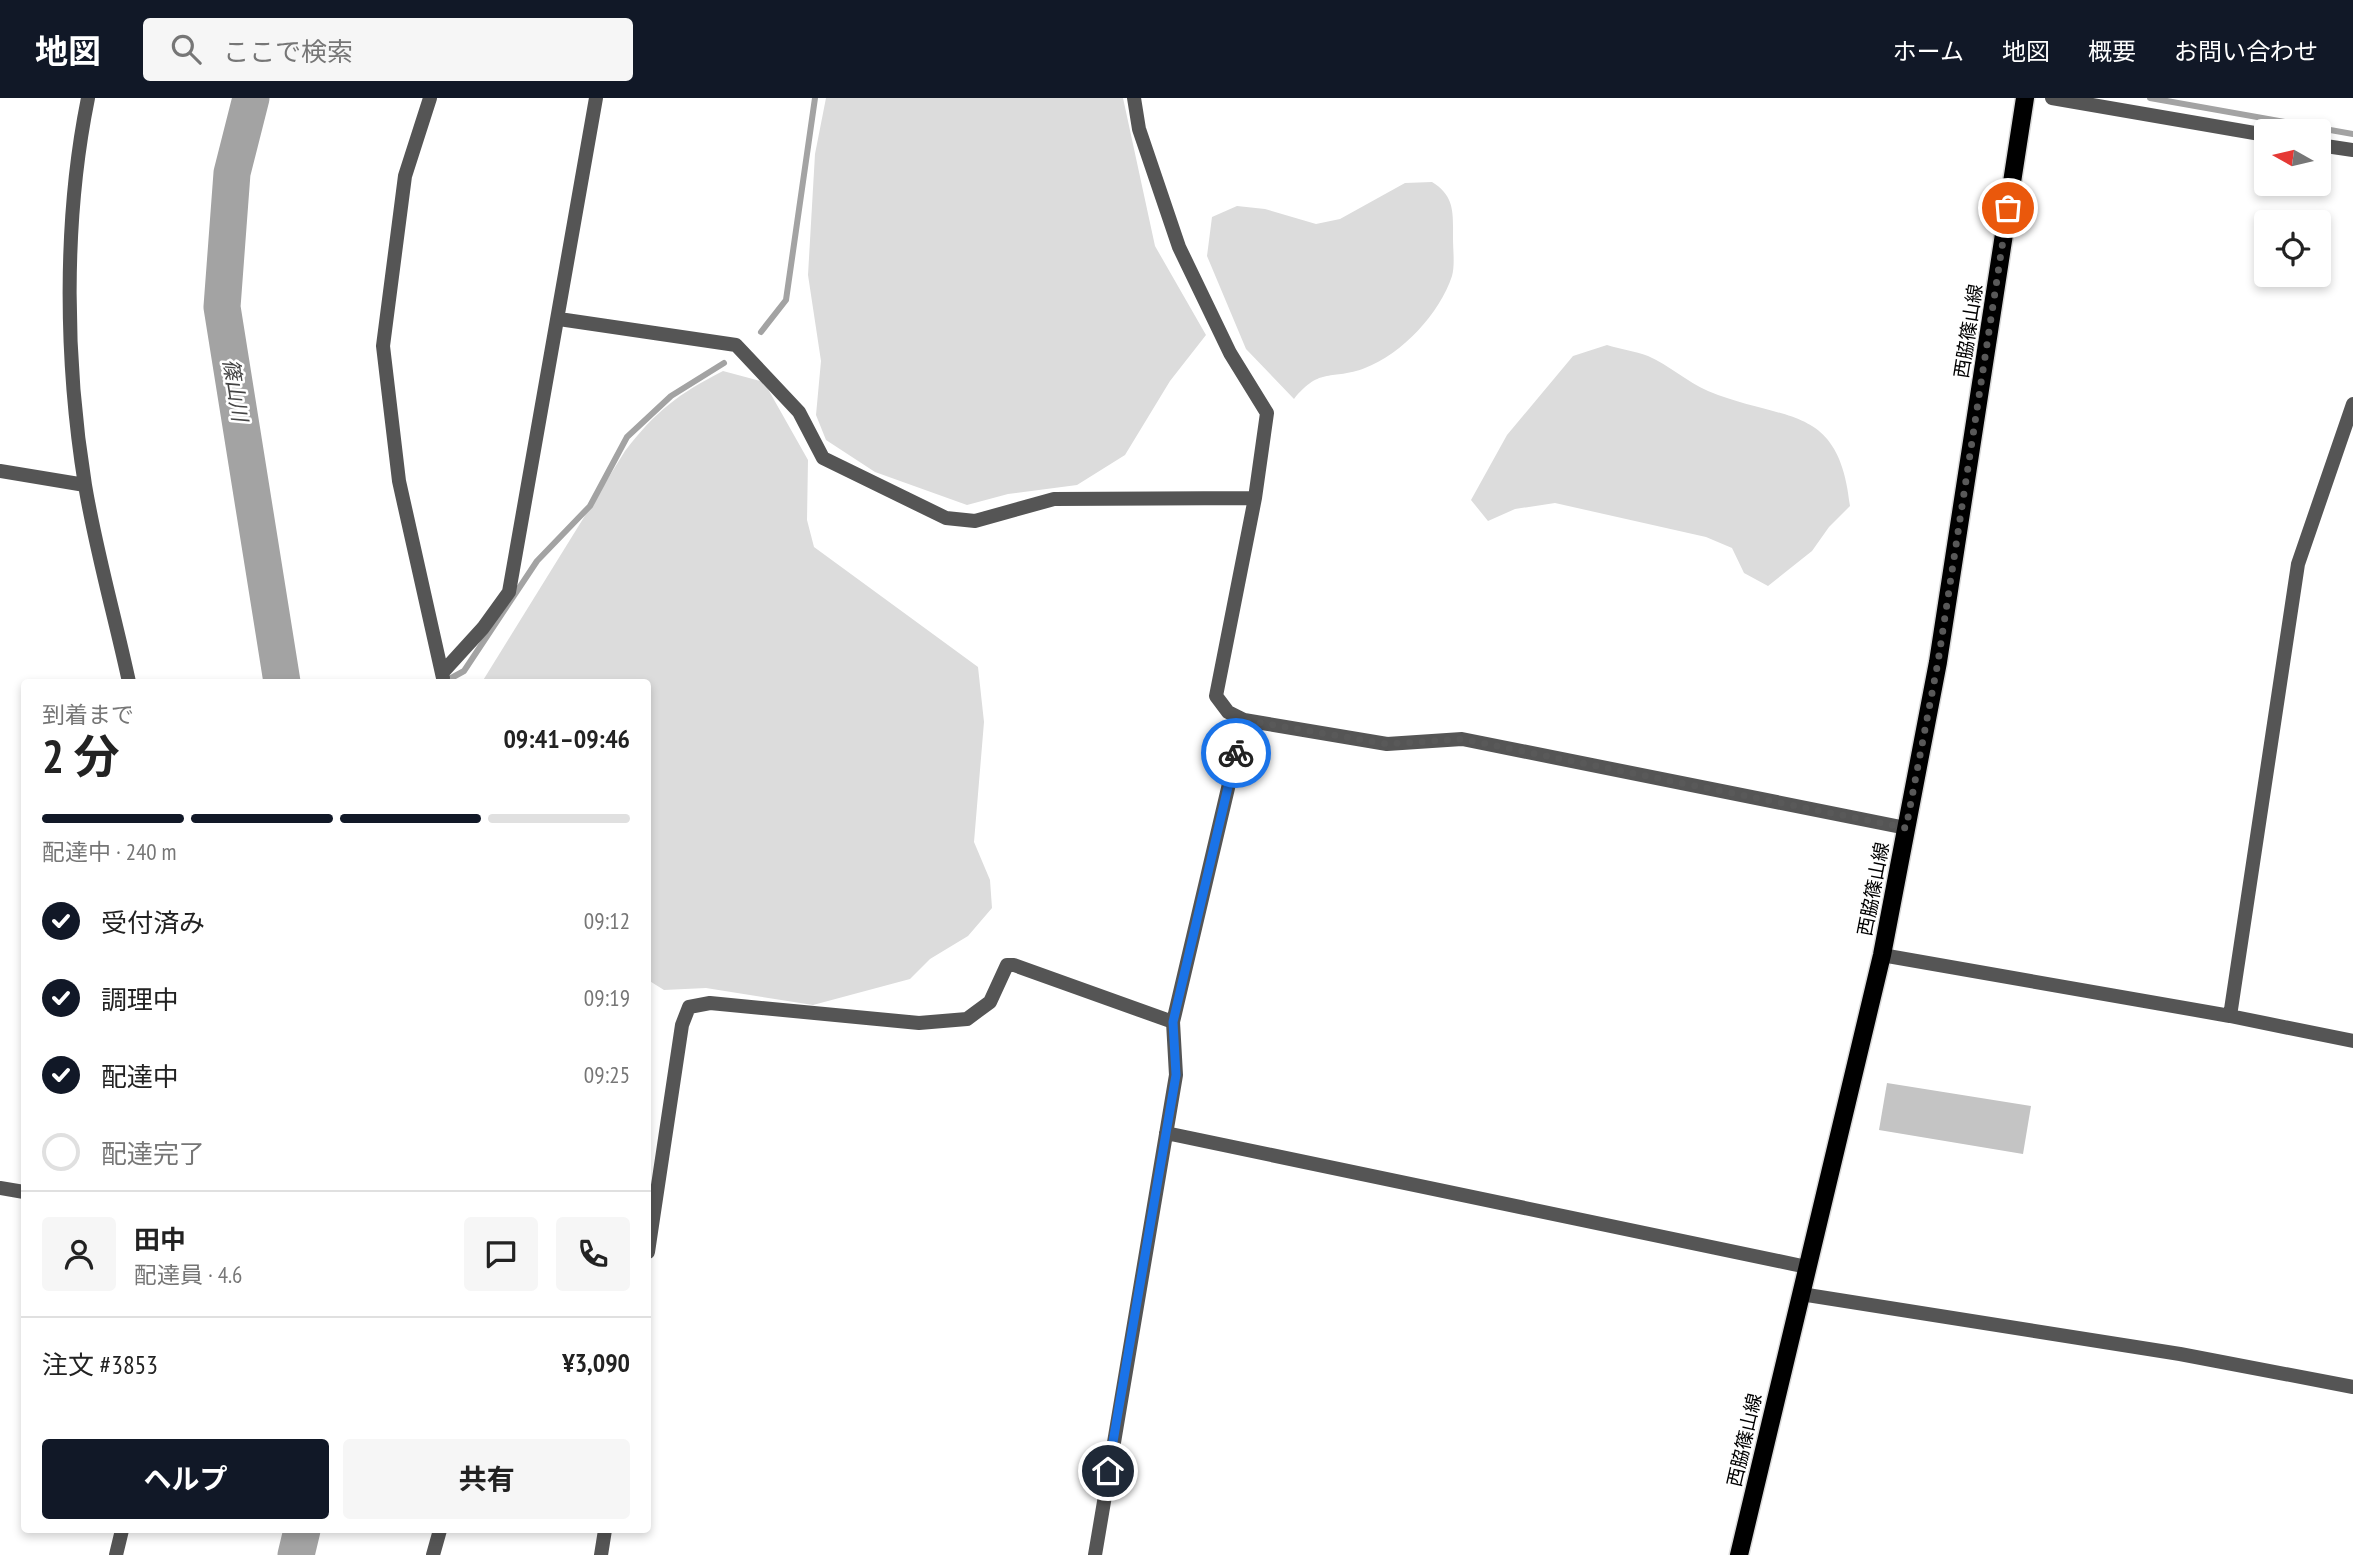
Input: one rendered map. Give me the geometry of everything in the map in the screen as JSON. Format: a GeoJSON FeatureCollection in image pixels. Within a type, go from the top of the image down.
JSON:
{"type":"FeatureCollection","features":[{"type":"Feature","properties":{"kind":"main road","name":"西脇篠山線"},"geometry":{"type":"LineString","coordinates":[[1739,1555],[1882,955],[1938,662],[2025,98]]}},
{"type":"Feature","properties":{"kind":"street"},"geometry":{"type":"LineString","coordinates":[[88,98],[78,145],[70,271],[74,362],[85,485],[128,679]]}},
{"type":"Feature","properties":{"kind":"street"},"geometry":{"type":"LineString","coordinates":[[430,98],[405,176],[383,345],[399,481],[443,678]]}},
{"type":"Feature","properties":{"kind":"street"},"geometry":{"type":"LineString","coordinates":[[443,678],[509,592],[596,98]]}},
{"type":"Feature","properties":{"kind":"street"},"geometry":{"type":"LineString","coordinates":[[1134,98],[1139,129],[1179,247],[1230,353],[1267,413],[1255,498],[1216,696],[1228,712],[1244,720],[1387,744],[1462,739],[1906,828]]}},
{"type":"Feature","properties":{"kind":"street"},"geometry":{"type":"LineString","coordinates":[[2052,98],[2254,133]]}},
{"type":"Feature","properties":{"kind":"street"},"geometry":{"type":"LineString","coordinates":[[2331,147],[2353,150]]}},
{"type":"Feature","properties":{"kind":"street"},"geometry":{"type":"LineString","coordinates":[[558,319],[736,345],[799,412],[823,458],[946,518],[975,521],[1054,499],[1255,498]]}},
{"type":"Feature","properties":{"kind":"street"},"geometry":{"type":"LineString","coordinates":[[2231,1016],[2298,564],[2353,404]]}},
{"type":"Feature","properties":{"kind":"street"},"geometry":{"type":"LineString","coordinates":[[0,471],[85,485]]}},
{"type":"Feature","properties":{"kind":"street"},"geometry":{"type":"LineString","coordinates":[[1095,1555],[1176,1075],[1173,1022],[1244,720]]}},
{"type":"Feature","properties":{"kind":"street"},"geometry":{"type":"LineString","coordinates":[[1882,955],[2231,1016],[2353,1041]]}},
{"type":"Feature","properties":{"kind":"street"},"geometry":{"type":"LineString","coordinates":[[651,1232],[682,1025],[689,1007],[710,1003],[919,1023],[967,1019],[990,1002],[1007,965],[1014,965],[1173,1022]]}},
{"type":"Feature","properties":{"kind":"street"},"geometry":{"type":"LineString","coordinates":[[1166,1133],[1807,1267]]}},
{"type":"Feature","properties":{"kind":"street"},"geometry":{"type":"LineString","coordinates":[[0,1188],[21,1192]]}},
{"type":"Feature","properties":{"kind":"street"},"geometry":{"type":"LineString","coordinates":[[1801,1294],[2180,1354],[2353,1387]]}},
{"type":"Feature","properties":{"kind":"street"},"geometry":{"type":"LineString","coordinates":[[116,1555],[121,1533]]}},
{"type":"Feature","properties":{"kind":"street"},"geometry":{"type":"LineString","coordinates":[[433,1555],[439,1533]]}},
{"type":"Feature","properties":{"kind":"street"},"geometry":{"type":"LineString","coordinates":[[601,1555],[605,1533]]}},
{"type":"Feature","properties":{"kind":"shaded area"},"geometry":{"type":"Polygon","coordinates":[[[826,98],[1123,98],[1155,246],[1206,335],[1170,381],[1125,455],[1077,485],[1008,494],[967,505],[875,472],[826,440],[816,415],[821,361],[808,275],[815,154],[826,98]]]}},
{"type":"Feature","properties":{"kind":"shaded area"},"geometry":{"type":"Polygon","coordinates":[[[1432,182],[1440,187],[1449,199],[1453,221],[1453,272],[1439,304],[1418,331],[1393,353],[1365,368],[1319,378],[1294,399],[1246,349],[1207,256],[1212,217],[1237,206],[1265,209],[1316,224],[1340,219],[1405,183],[1432,182]]]}},
{"type":"Feature","properties":{"kind":"shaded area"},"geometry":{"type":"Polygon","coordinates":[[[1607,345],[1648,356],[1708,391],[1784,414],[1821,432],[1834,449],[1844,473],[1850,506],[1829,527],[1812,551],[1768,586],[1744,573],[1732,548],[1706,537],[1555,503],[1515,509],[1488,521],[1471,500],[1507,435],[1573,356],[1607,345]]]}},
{"type":"Feature","properties":{"kind":"shaded area"},"geometry":{"type":"Polygon","coordinates":[[[723,371],[764,382],[808,460],[807,520],[814,547],[978,667],[984,722],[974,842],[990,880],[992,908],[968,936],[930,959],[910,979],[813,1005],[706,988],[664,990],[651,982],[651,679],[484,679],[625,451],[647,425],[693,388],[723,371]]]}},
{"type":"Feature","properties":{"kind":"building"},"geometry":{"type":"Polygon","coordinates":[[[1887,1083],[2031,1106],[2023,1154],[1879,1130],[1887,1083]]]}},
{"type":"Feature","properties":{"kind":"waterway","name":"篠山川"},"geometry":{"type":"LineString","coordinates":[[251,98],[232,173],[222,307],[282,679]]}},
{"type":"Feature","properties":{"kind":"waterway"},"geometry":{"type":"LineString","coordinates":[[761,332],[786,300],[815,98]]}},
{"type":"Feature","properties":{"kind":"waterway"},"geometry":{"type":"LineString","coordinates":[[2150,98],[2353,134]]}},
{"type":"Feature","properties":{"kind":"waterway"},"geometry":{"type":"LineString","coordinates":[[449,679],[464,671],[537,561],[590,506],[627,437],[671,396],[724,363]]}},
{"type":"Feature","properties":{"kind":"waterway","name":"篠山川"},"geometry":{"type":"LineString","coordinates":[[296,1555],[301,1533]]}},
{"type":"Feature","properties":{"kind":"way so far"},"geometry":{"type":"LineString","coordinates":[[1236,753],[1244,720],[1387,744],[1462,739],[1906,828],[1938,662],[2008,208]]}},
{"type":"Feature","properties":{"kind":"route"},"geometry":{"type":"LineString","coordinates":[[1108,1471],[1176,1075],[1173,1022],[1236,753]]}}]}
